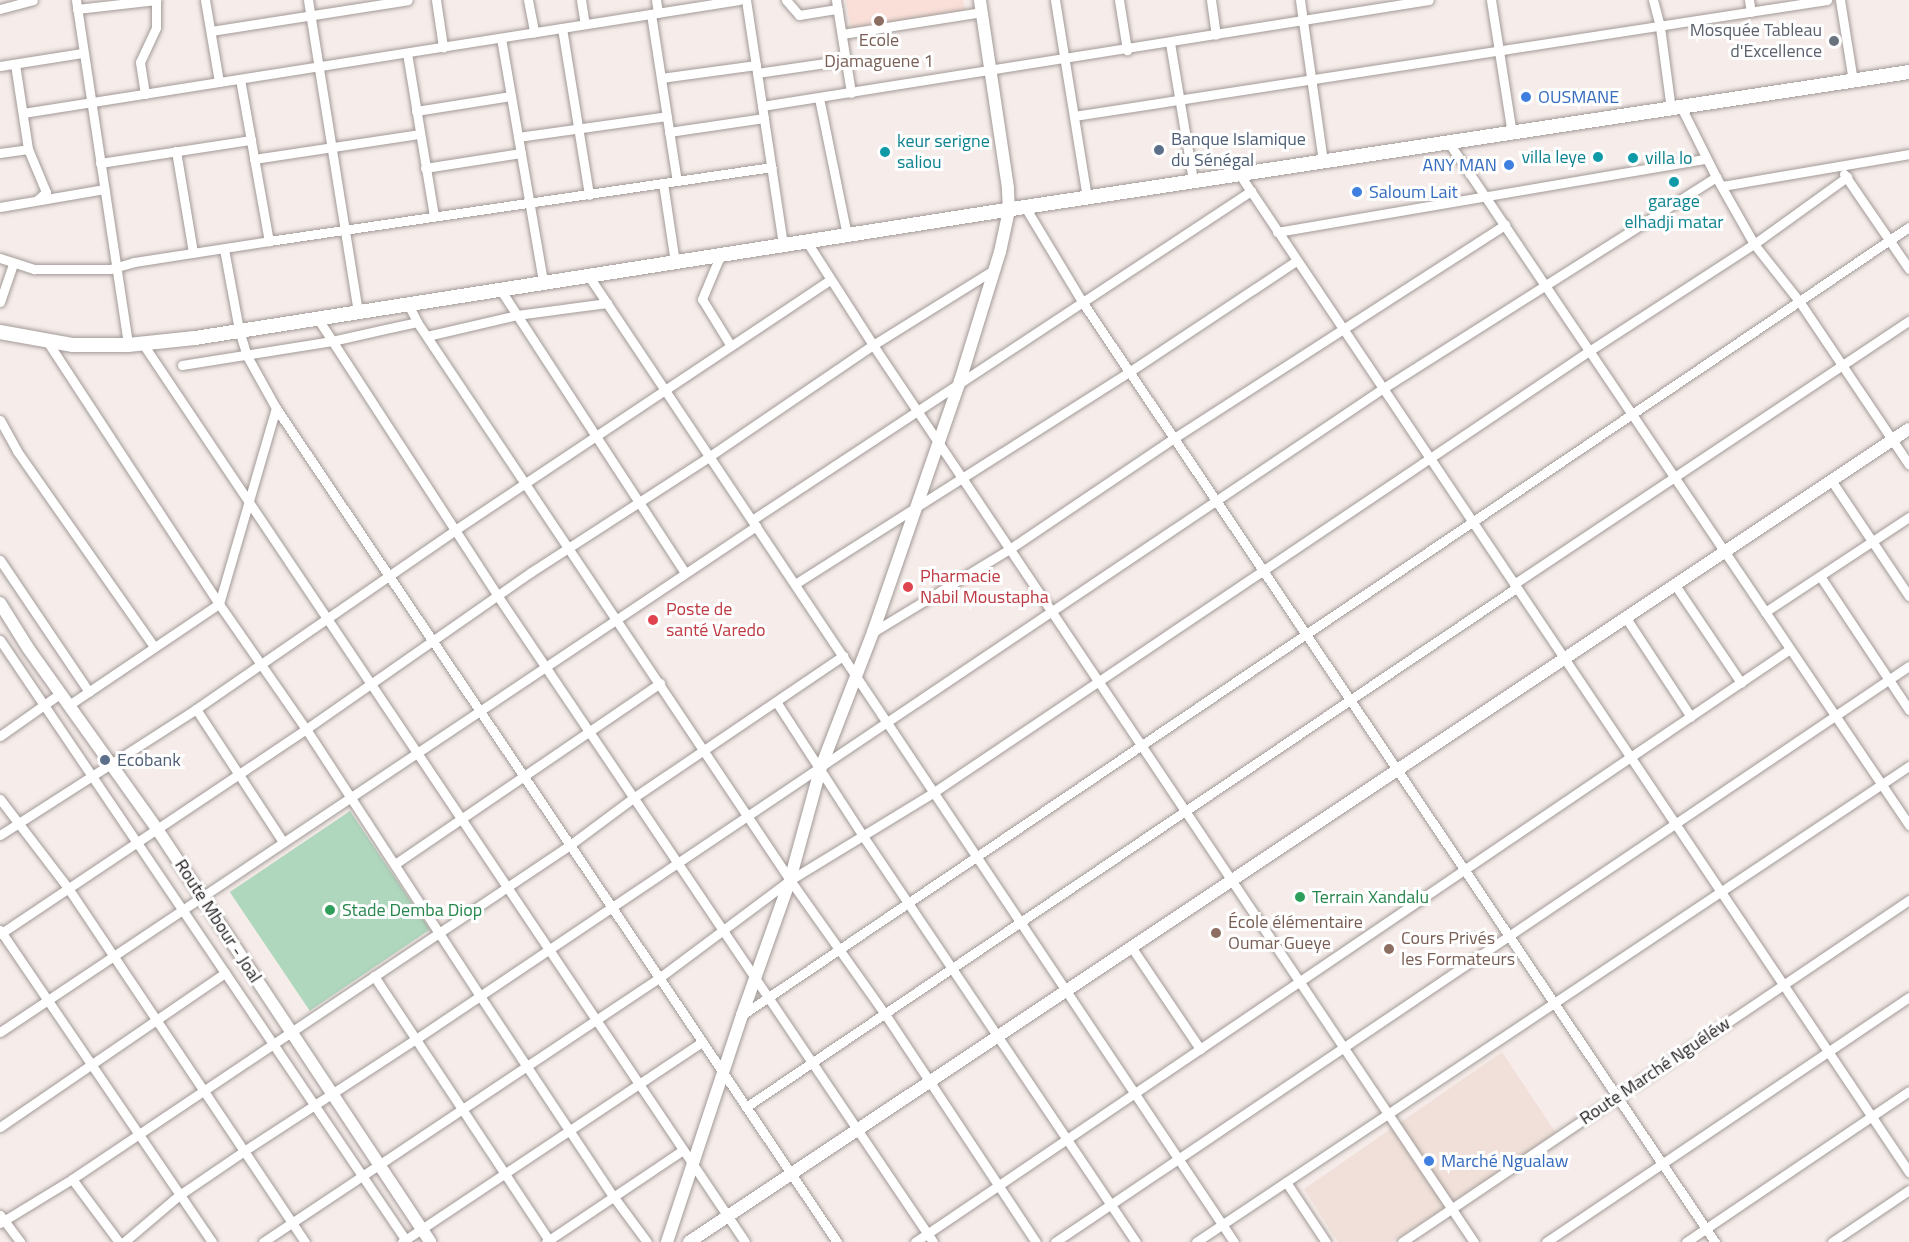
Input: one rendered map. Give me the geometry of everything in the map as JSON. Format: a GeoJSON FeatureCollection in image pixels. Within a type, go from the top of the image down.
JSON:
{"type":"FeatureCollection","features":[{"type":"Feature","properties":{"kind":"highway"},"geometry":{"type":"LineString","coordinates":[[0,332],[72,345],[143,344],[318,319],[1025,207],[1909,72]]}},
{"type":"Feature","properties":{"kind":"main road"},"geometry":{"type":"LineString","coordinates":[[667,1242],[742,1015],[790,880],[821,767],[857,678],[960,381],[996,268],[1009,210],[981,6]]}},
{"type":"Feature","properties":{"kind":"main road"},"geometry":{"type":"LineString","coordinates":[[689,1242],[1909,429]]}},
{"type":"Feature","properties":{"kind":"main road","name":"Route Mbour - Joal"},"geometry":{"type":"LineString","coordinates":[[0,603],[28,648],[157,829],[430,1242]]}},
{"type":"Feature","properties":{"kind":"street"},"geometry":{"type":"LineString","coordinates":[[0,9],[33,0]]}},
{"type":"Feature","properties":{"kind":"street"},"geometry":{"type":"LineString","coordinates":[[128,345],[118,267],[76,5],[156,0],[156,27],[140,62],[145,94]]}},
{"type":"Feature","properties":{"kind":"street"},"geometry":{"type":"LineString","coordinates":[[205,0],[219,82]]}},
{"type":"Feature","properties":{"kind":"street"},"geometry":{"type":"LineString","coordinates":[[308,0],[358,311]]}},
{"type":"Feature","properties":{"kind":"street"},"geometry":{"type":"LineString","coordinates":[[211,32],[311,16],[355,4],[408,0]]}},
{"type":"Feature","properties":{"kind":"street"},"geometry":{"type":"LineString","coordinates":[[436,0],[443,47]]}},
{"type":"Feature","properties":{"kind":"street"},"geometry":{"type":"LineString","coordinates":[[528,0],[534,33]]}},
{"type":"Feature","properties":{"kind":"street"},"geometry":{"type":"LineString","coordinates":[[581,0],[585,24]]}},
{"type":"Feature","properties":{"kind":"street"},"geometry":{"type":"LineString","coordinates":[[656,0],[654,14],[661,78],[677,181]]}},
{"type":"Feature","properties":{"kind":"street"},"geometry":{"type":"LineString","coordinates":[[23,113],[739,0]]}},
{"type":"Feature","properties":{"kind":"street"},"geometry":{"type":"LineString","coordinates":[[746,0],[783,246]]}},
{"type":"Feature","properties":{"kind":"street"},"geometry":{"type":"LineString","coordinates":[[786,0],[799,15],[837,5],[851,93]]}},
{"type":"Feature","properties":{"kind":"street"},"geometry":{"type":"LineString","coordinates":[[1054,0],[1087,198]]}},
{"type":"Feature","properties":{"kind":"street"},"geometry":{"type":"LineString","coordinates":[[1119,0],[1127,50]]}},
{"type":"Feature","properties":{"kind":"street"},"geometry":{"type":"LineString","coordinates":[[1211,0],[1216,35]]}},
{"type":"Feature","properties":{"kind":"street"},"geometry":{"type":"LineString","coordinates":[[1300,0],[1323,162]]}},
{"type":"Feature","properties":{"kind":"street"},"geometry":{"type":"LineString","coordinates":[[762,106],[1065,60],[1429,0]]}},
{"type":"Feature","properties":{"kind":"street"},"geometry":{"type":"LineString","coordinates":[[1491,0],[1512,134]]}},
{"type":"Feature","properties":{"kind":"street"},"geometry":{"type":"LineString","coordinates":[[1653,0],[1676,108],[1754,244],[1799,301],[1909,465]]}},
{"type":"Feature","properties":{"kind":"street"},"geometry":{"type":"LineString","coordinates":[[1749,0],[1751,12]]}},
{"type":"Feature","properties":{"kind":"street"},"geometry":{"type":"LineString","coordinates":[[1074,116],[1827,0]]}},
{"type":"Feature","properties":{"kind":"street"},"geometry":{"type":"LineString","coordinates":[[1840,0],[1853,81]]}},
{"type":"Feature","properties":{"kind":"street"},"geometry":{"type":"LineString","coordinates":[[842,34],[981,6]]}},
{"type":"Feature","properties":{"kind":"street"},"geometry":{"type":"LineString","coordinates":[[562,28],[589,195]]}},
{"type":"Feature","properties":{"kind":"street"},"geometry":{"type":"LineString","coordinates":[[501,38],[543,282]]}},
{"type":"Feature","properties":{"kind":"street"},"geometry":{"type":"LineString","coordinates":[[1170,43],[1193,181]]}},
{"type":"Feature","properties":{"kind":"street"},"geometry":{"type":"LineString","coordinates":[[0,66],[82,53]]}},
{"type":"Feature","properties":{"kind":"street"},"geometry":{"type":"LineString","coordinates":[[407,53],[434,216]]}},
{"type":"Feature","properties":{"kind":"street"},"geometry":{"type":"LineString","coordinates":[[661,78],[846,60]]}},
{"type":"Feature","properties":{"kind":"street"},"geometry":{"type":"LineString","coordinates":[[15,64],[28,148],[46,192],[37,200]]}},
{"type":"Feature","properties":{"kind":"street"},"geometry":{"type":"LineString","coordinates":[[240,79],[269,241]]}},
{"type":"Feature","properties":{"kind":"street"},"geometry":{"type":"LineString","coordinates":[[416,111],[511,96]]}},
{"type":"Feature","properties":{"kind":"street"},"geometry":{"type":"LineString","coordinates":[[819,98],[847,236]]}},
{"type":"Feature","properties":{"kind":"street"},"geometry":{"type":"LineString","coordinates":[[518,137],[667,116]]}},
{"type":"Feature","properties":{"kind":"street"},"geometry":{"type":"LineString","coordinates":[[669,132],[764,118]]}},
{"type":"Feature","properties":{"kind":"street"},"geometry":{"type":"LineString","coordinates":[[254,159],[420,134]]}},
{"type":"Feature","properties":{"kind":"street"},"geometry":{"type":"LineString","coordinates":[[100,163],[251,140]]}},
{"type":"Feature","properties":{"kind":"street"},"geometry":{"type":"LineString","coordinates":[[1449,143],[1909,825]]}},
{"type":"Feature","properties":{"kind":"street"},"geometry":{"type":"LineString","coordinates":[[0,153],[28,148]]}},
{"type":"Feature","properties":{"kind":"street"},"geometry":{"type":"LineString","coordinates":[[176,151],[193,253]]}},
{"type":"Feature","properties":{"kind":"street"},"geometry":{"type":"LineString","coordinates":[[425,168],[521,153]]}},
{"type":"Feature","properties":{"kind":"street"},"geometry":{"type":"LineString","coordinates":[[1722,186],[1909,154]]}},
{"type":"Feature","properties":{"kind":"street"},"geometry":{"type":"LineString","coordinates":[[1277,232],[1706,159]]}},
{"type":"Feature","properties":{"kind":"street"},"geometry":{"type":"LineString","coordinates":[[1837,165],[1909,269]]}},
{"type":"Feature","properties":{"kind":"street"},"geometry":{"type":"LineString","coordinates":[[0,258],[13,264],[47,271],[118,267],[134,262],[345,229],[530,204],[772,167]]}},
{"type":"Feature","properties":{"kind":"street"},"geometry":{"type":"LineString","coordinates":[[1240,175],[1909,1172]]}},
{"type":"Feature","properties":{"kind":"street"},"geometry":{"type":"LineString","coordinates":[[124,1242],[178,1196],[244,1151],[416,1039],[1382,389],[1716,177]]}},
{"type":"Feature","properties":{"kind":"street"},"geometry":{"type":"LineString","coordinates":[[263,1242],[659,978],[790,880],[934,792],[1589,351],[1754,244],[1847,177]]}},
{"type":"Feature","properties":{"kind":"street"},"geometry":{"type":"LineString","coordinates":[[663,183],[675,262]]}},
{"type":"Feature","properties":{"kind":"street"},"geometry":{"type":"LineString","coordinates":[[0,207],[104,189]]}},
{"type":"Feature","properties":{"kind":"street"},"geometry":{"type":"LineString","coordinates":[[0,1032],[686,573],[754,523],[960,381],[1083,303],[1251,191]]}},
{"type":"Feature","properties":{"kind":"street"},"geometry":{"type":"LineString","coordinates":[[1025,207],[1083,303],[1715,1242]]}},
{"type":"Feature","properties":{"kind":"street"},"geometry":{"type":"LineString","coordinates":[[873,632],[1011,548],[1174,438],[1504,225]]}},
{"type":"Feature","properties":{"kind":"street"},"geometry":{"type":"LineString","coordinates":[[742,1015],[1909,227]]}},
{"type":"Feature","properties":{"kind":"street"},"geometry":{"type":"LineString","coordinates":[[807,242],[873,345],[1474,1242]]}},
{"type":"Feature","properties":{"kind":"street"},"geometry":{"type":"LineString","coordinates":[[224,249],[239,330],[247,356],[276,408],[837,1242]]}},
{"type":"Feature","properties":{"kind":"street"},"geometry":{"type":"LineString","coordinates":[[720,256],[702,299],[731,346]]}},
{"type":"Feature","properties":{"kind":"street"},"geometry":{"type":"LineString","coordinates":[[795,584],[917,504],[1129,372],[1296,261]]}},
{"type":"Feature","properties":{"kind":"street"},"geometry":{"type":"LineString","coordinates":[[0,302],[13,264]]}},
{"type":"Feature","properties":{"kind":"street"},"geometry":{"type":"LineString","coordinates":[[212,1242],[178,1196],[1,932],[306,729],[434,642],[497,595],[710,456],[873,345],[996,268]]}},
{"type":"Feature","properties":{"kind":"street"},"geometry":{"type":"LineString","coordinates":[[588,275],[1234,1242]]}},
{"type":"Feature","properties":{"kind":"street"},"geometry":{"type":"LineString","coordinates":[[0,835],[17,822],[196,710],[260,663],[455,530],[830,280]]}},
{"type":"Feature","properties":{"kind":"street"},"geometry":{"type":"LineString","coordinates":[[500,289],[686,573]]}},
{"type":"Feature","properties":{"kind":"street"},"geometry":{"type":"LineString","coordinates":[[427,336],[517,315],[606,303]]}},
{"type":"Feature","properties":{"kind":"street"},"geometry":{"type":"LineString","coordinates":[[408,304],[417,321],[705,749],[790,880],[885,1014],[1036,1242]]}},
{"type":"Feature","properties":{"kind":"street"},"geometry":{"type":"LineString","coordinates":[[318,319],[497,595],[725,930],[856,1132],[930,1238]]}},
{"type":"Feature","properties":{"kind":"street"},"geometry":{"type":"LineString","coordinates":[[182,365],[332,341],[417,321]]}},
{"type":"Feature","properties":{"kind":"street"},"geometry":{"type":"LineString","coordinates":[[746,1107],[1909,321]]}},
{"type":"Feature","properties":{"kind":"street"},"geometry":{"type":"LineString","coordinates":[[47,341],[219,604],[306,729],[569,1131],[647,1242]]}},
{"type":"Feature","properties":{"kind":"street"},"geometry":{"type":"LineString","coordinates":[[143,344],[745,1242]]}},
{"type":"Feature","properties":{"kind":"street"},"geometry":{"type":"LineString","coordinates":[[69,705],[219,604],[276,408]]}},
{"type":"Feature","properties":{"kind":"street"},"geometry":{"type":"LineString","coordinates":[[0,420],[17,451],[154,647]]}},
{"type":"Feature","properties":{"kind":"street"},"geometry":{"type":"LineString","coordinates":[[1831,480],[1909,596]]}},
{"type":"Feature","properties":{"kind":"street"},"geometry":{"type":"LineString","coordinates":[[1765,612],[1909,517]]}},
{"type":"Feature","properties":{"kind":"street"},"geometry":{"type":"LineString","coordinates":[[0,560],[89,692]]}},
{"type":"Feature","properties":{"kind":"street"},"geometry":{"type":"LineString","coordinates":[[1820,576],[1909,710]]}},
{"type":"Feature","properties":{"kind":"street"},"geometry":{"type":"LineString","coordinates":[[1675,585],[1741,683]]}},
{"type":"Feature","properties":{"kind":"street"},"geometry":{"type":"LineString","coordinates":[[1626,618],[1691,717]]}},
{"type":"Feature","properties":{"kind":"street"},"geometry":{"type":"LineString","coordinates":[[0,639],[405,1241],[702,1042]]}},
{"type":"Feature","properties":{"kind":"street"},"geometry":{"type":"LineString","coordinates":[[915,1242],[930,1238],[998,1185],[1790,649]]}},
{"type":"Feature","properties":{"kind":"street"},"geometry":{"type":"LineString","coordinates":[[20,1242],[1,1220],[72,1179],[136,1134],[204,1091],[570,845],[633,798],[777,703],[843,656]]}},
{"type":"Feature","properties":{"kind":"street"},"geometry":{"type":"LineString","coordinates":[[1055,1242],[1909,666]]}},
{"type":"Feature","properties":{"kind":"street"},"geometry":{"type":"LineString","coordinates":[[395,864],[660,683]]}},
{"type":"Feature","properties":{"kind":"street"},"geometry":{"type":"LineString","coordinates":[[0,736],[61,693]]}},
{"type":"Feature","properties":{"kind":"street"},"geometry":{"type":"LineString","coordinates":[[777,703],[821,767],[863,836],[910,902],[1136,1242]]}},
{"type":"Feature","properties":{"kind":"street"},"geometry":{"type":"LineString","coordinates":[[196,710],[283,842]]}},
{"type":"Feature","properties":{"kind":"street"},"geometry":{"type":"LineString","coordinates":[[1196,1242],[1909,766]]}},
{"type":"Feature","properties":{"kind":"street"},"geometry":{"type":"LineString","coordinates":[[0,799],[68,888],[305,1242]]}},
{"type":"Feature","properties":{"kind":"street","name":"Route Marché Nguéléw"},"geometry":{"type":"LineString","coordinates":[[1402,1242],[1909,900]]}},
{"type":"Feature","properties":{"kind":"street"},"geometry":{"type":"LineString","coordinates":[[1132,948],[1200,1049]]}},
{"type":"Feature","properties":{"kind":"street"},"geometry":{"type":"LineString","coordinates":[[0,1127],[225,973]]}},
{"type":"Feature","properties":{"kind":"street"},"geometry":{"type":"LineString","coordinates":[[374,976],[548,1241],[683,1150]]}},
{"type":"Feature","properties":{"kind":"street"},"geometry":{"type":"LineString","coordinates":[[1546,1242],[1909,997]]}},
{"type":"Feature","properties":{"kind":"street"},"geometry":{"type":"LineString","coordinates":[[1686,1242],[1909,1091]]}},
{"type":"Feature","properties":{"kind":"street"},"geometry":{"type":"LineString","coordinates":[[72,1179],[119,1242]]}},
{"type":"Feature","properties":{"kind":"street"},"geometry":{"type":"LineString","coordinates":[[1286,1182],[1326,1242]]}},
{"type":"Feature","properties":{"kind":"street"},"geometry":{"type":"LineString","coordinates":[[1832,1242],[1909,1190]]}},
{"type":"Feature","properties":{"kind":"shaded area","name":"Ecole Djamaguene 1"},"geometry":{"type":"Polygon","coordinates":[[[846,0],[963,0],[966,13],[851,29],[846,0]]]}},
{"type":"Feature","properties":{"kind":"shaded area","name":"Marché Ngualaw"},"geometry":{"type":"Polygon","coordinates":[[[1502,1052],[1556,1133],[1392,1242],[1338,1242],[1304,1189],[1502,1052]]]}},
{"type":"Feature","properties":{"kind":"green space","name":"Stade Demba Diop"},"geometry":{"type":"Polygon","coordinates":[[[350,811],[430,930],[310,1011],[230,892],[350,811]]]}},
{"type":"Feature","properties":{"kind":"place","name":"Ecole Djamaguene 1"},"geometry":{"type":"Point","coordinates":[879,21]}},
{"type":"Feature","properties":{"kind":"place","name":"Mosquée Tableau d'Excellence"},"geometry":{"type":"Point","coordinates":[1834,41]}},
{"type":"Feature","properties":{"kind":"place","name":"OUSMANE"},"geometry":{"type":"Point","coordinates":[1526,97]}},
{"type":"Feature","properties":{"kind":"place","name":"Banque Islamique du Sénégal"},"geometry":{"type":"Point","coordinates":[1159,150]}},
{"type":"Feature","properties":{"kind":"place","name":"keur serigne saliou"},"geometry":{"type":"Point","coordinates":[885,152]}},
{"type":"Feature","properties":{"kind":"place","name":"villa leye"},"geometry":{"type":"Point","coordinates":[1598,157]}},
{"type":"Feature","properties":{"kind":"place","name":"villa lo"},"geometry":{"type":"Point","coordinates":[1633,158]}},
{"type":"Feature","properties":{"kind":"place","name":"ANY MAN"},"geometry":{"type":"Point","coordinates":[1509,165]}},
{"type":"Feature","properties":{"kind":"place","name":"garage elhadji matar"},"geometry":{"type":"Point","coordinates":[1674,182]}},
{"type":"Feature","properties":{"kind":"place","name":"Saloum Lait"},"geometry":{"type":"Point","coordinates":[1357,192]}},
{"type":"Feature","properties":{"kind":"place","name":"Pharmacie Nabil Moustapha"},"geometry":{"type":"Point","coordinates":[908,587]}},
{"type":"Feature","properties":{"kind":"place","name":"Poste de santé Varedo"},"geometry":{"type":"Point","coordinates":[653,620]}},
{"type":"Feature","properties":{"kind":"place","name":"Ecobank"},"geometry":{"type":"Point","coordinates":[105,760]}},
{"type":"Feature","properties":{"kind":"place","name":"Terrain Xandalu"},"geometry":{"type":"Point","coordinates":[1300,897]}},
{"type":"Feature","properties":{"kind":"place","name":"Stade Demba Diop"},"geometry":{"type":"Point","coordinates":[330,910]}},
{"type":"Feature","properties":{"kind":"place","name":"École élémentaire Oumar Gueye"},"geometry":{"type":"Point","coordinates":[1216,933]}},
{"type":"Feature","properties":{"kind":"place","name":"Cours Privés les Formateurs"},"geometry":{"type":"Point","coordinates":[1389,949]}},
{"type":"Feature","properties":{"kind":"place","name":"Marché Ngualaw"},"geometry":{"type":"Point","coordinates":[1429,1161]}}]}
